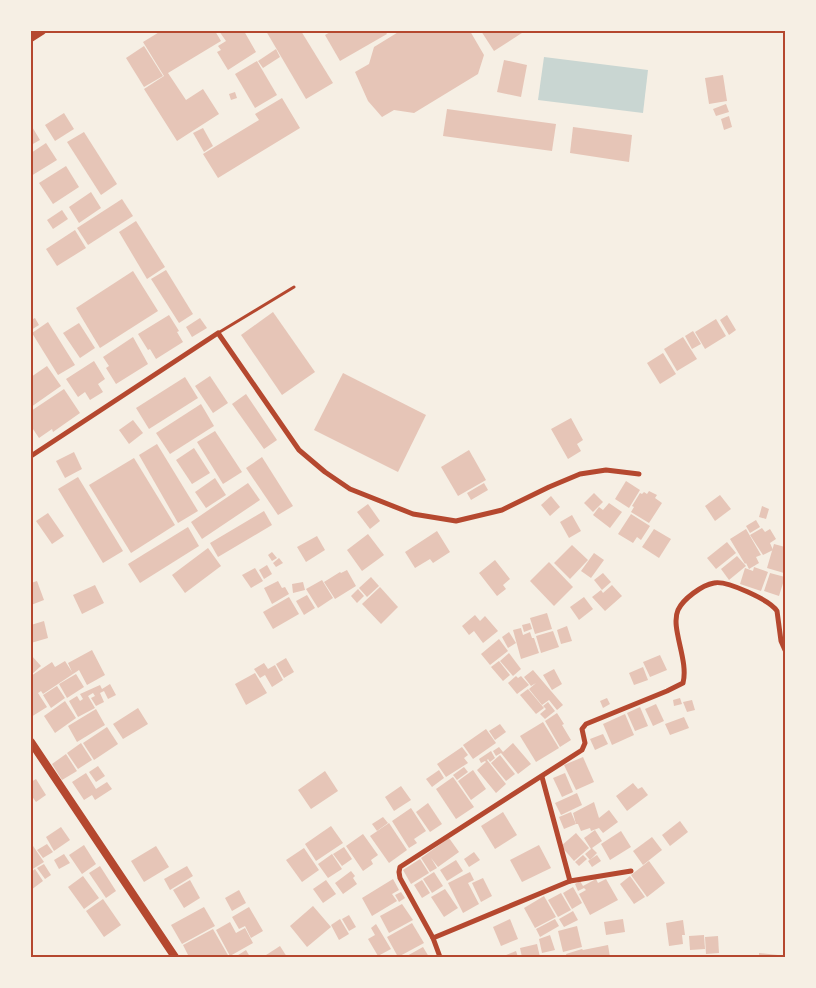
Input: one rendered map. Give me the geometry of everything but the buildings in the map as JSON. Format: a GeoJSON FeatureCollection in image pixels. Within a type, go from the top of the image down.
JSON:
{"type":"FeatureCollection","features":[{"type":"Feature","properties":{"kind":"street"},"geometry":{"type":"LineString","coordinates":[[32,37],[42,31]]}},
{"type":"Feature","properties":{"kind":"street"},"geometry":{"type":"LineString","coordinates":[[31,456],[218,333],[300,450],[325,472],[350,489],[413,514],[456,521],[502,510],[548,486],[580,474],[606,470],[639,474]]}},
{"type":"Feature","properties":{"kind":"street"},"geometry":{"type":"LineString","coordinates":[[440,957],[400,878],[400,867],[582,750],[584,743],[582,728],[586,724],[667,692],[683,683],[686,675],[685,665],[675,618],[683,602],[704,586],[713,582],[725,584],[763,600],[774,607],[778,615],[781,641],[785,650]]}},
{"type":"Feature","properties":{"kind":"street"},"geometry":{"type":"LineString","coordinates":[[31,742],[175,957]]}},
{"type":"Feature","properties":{"kind":"street"},"geometry":{"type":"LineString","coordinates":[[542,777],[570,882]]}},
{"type":"Feature","properties":{"kind":"street"},"geometry":{"type":"LineString","coordinates":[[432,938],[570,882],[631,871]]}},
{"type":"Feature","properties":{"kind":"lane"},"geometry":{"type":"LineString","coordinates":[[218,333],[294,287]]}},
{"type":"Feature","properties":{"kind":"shaded area"},"geometry":{"type":"Polygon","coordinates":[[[544,57],[648,70],[643,113],[538,100],[544,57]]]}}]}
